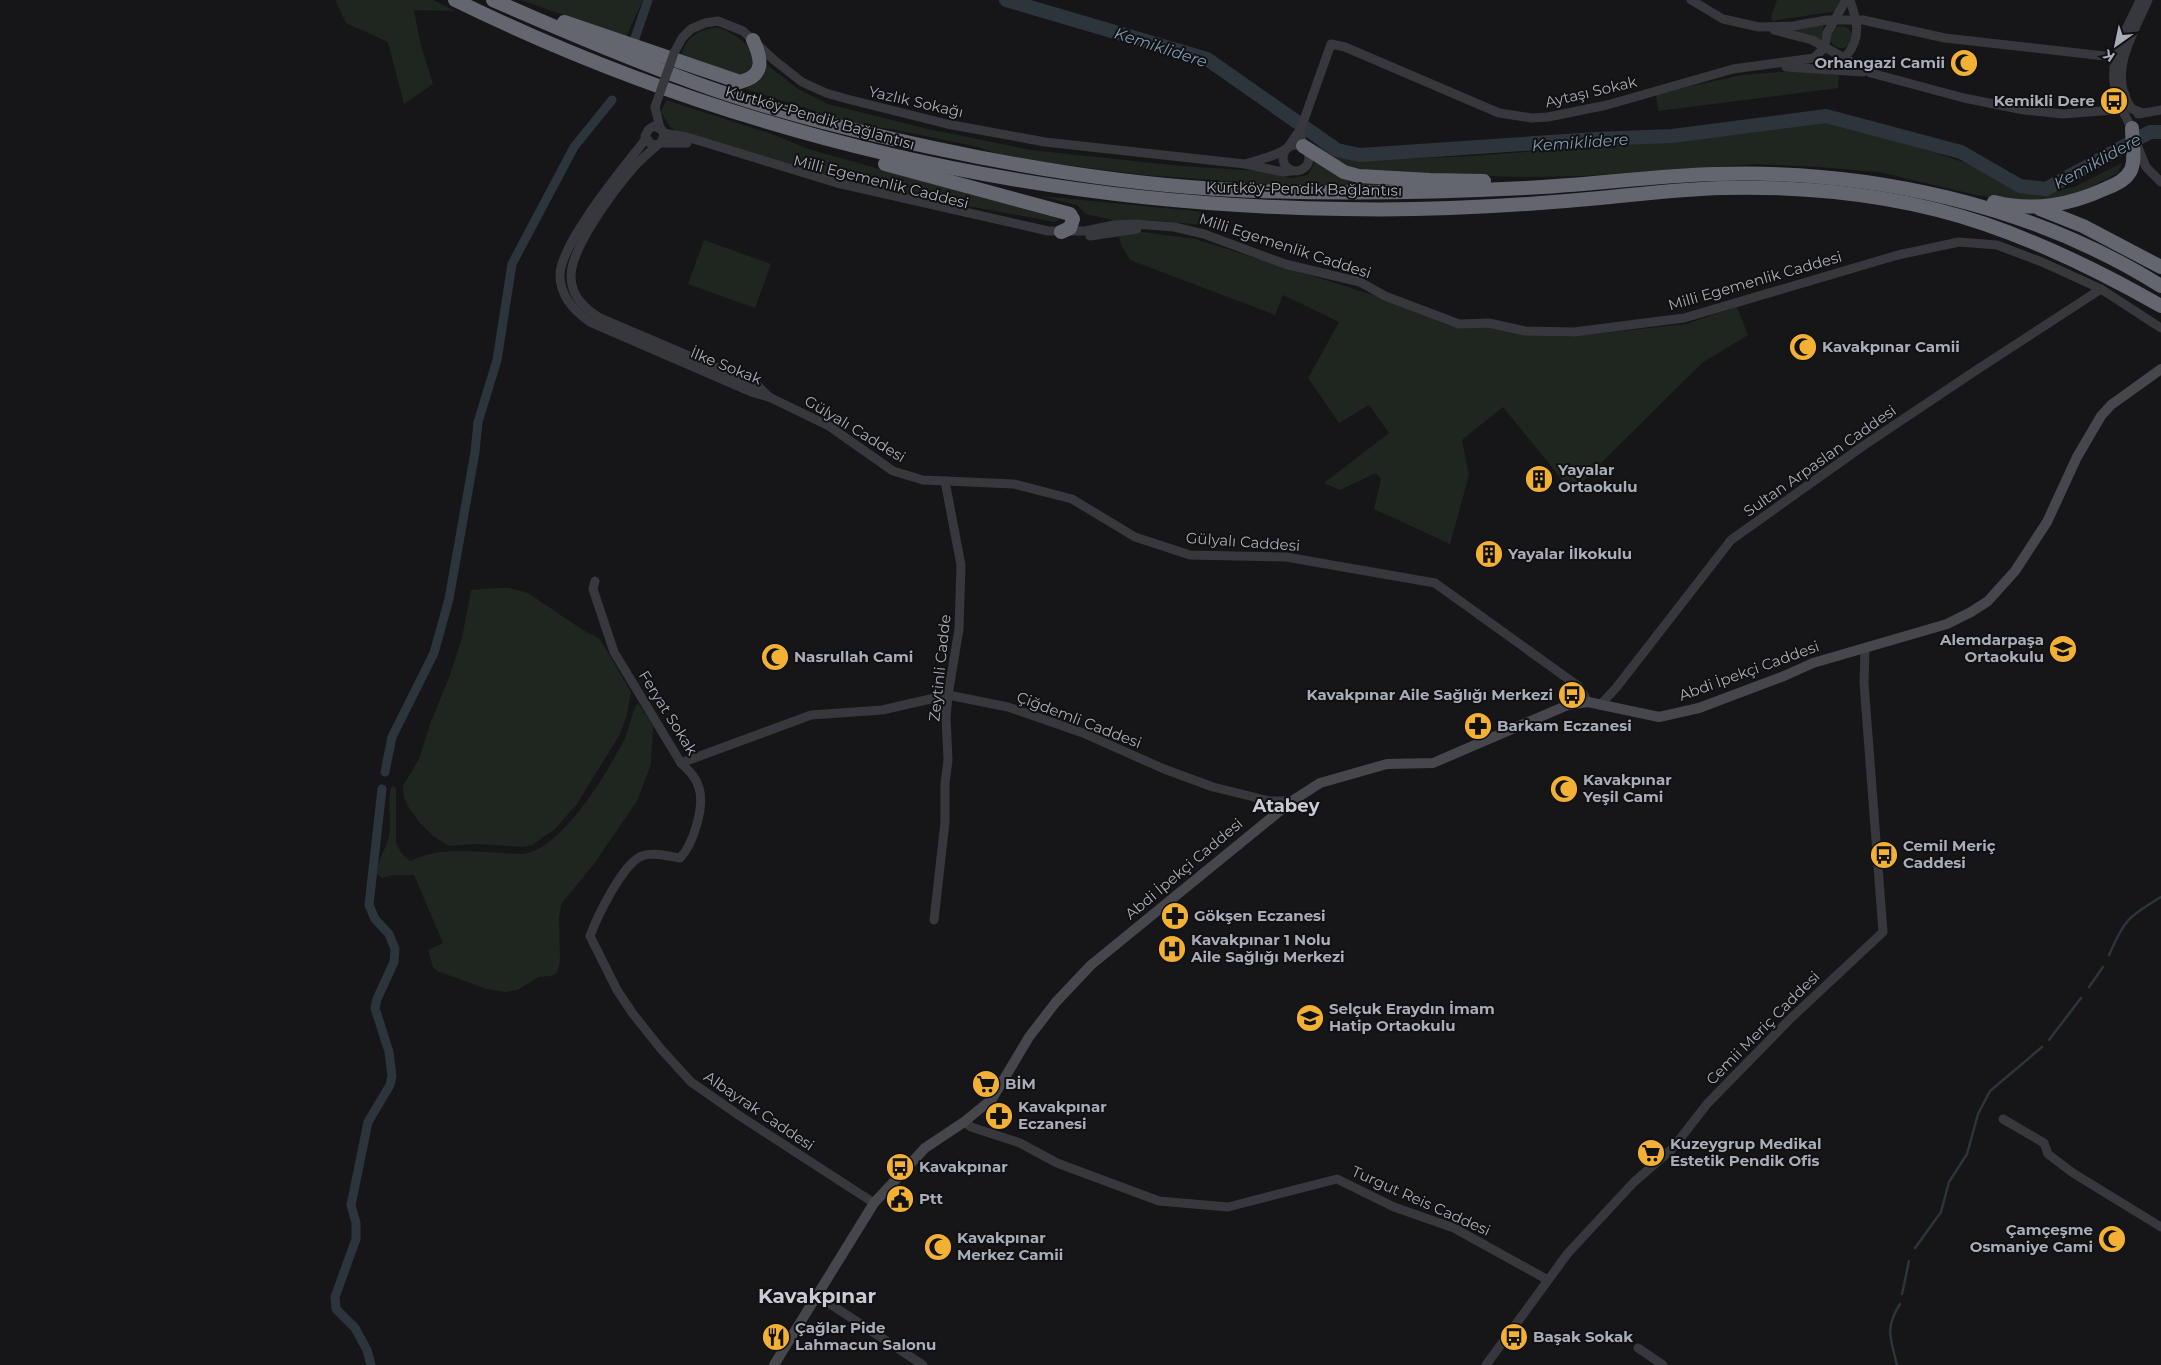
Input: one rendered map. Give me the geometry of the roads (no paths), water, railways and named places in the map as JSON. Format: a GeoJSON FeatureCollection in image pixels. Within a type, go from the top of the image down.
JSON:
{"type":"FeatureCollection","features":[{"type":"Feature","properties":{"kind":"highway","name":"Kurtköy-Pendik Bağlantısı"},"geometry":{"type":"LineString","coordinates":[[455,0],[552,44],[681,94],[844,144],[968,172],[1069,190],[1224,205],[1346,210],[1525,204],[1724,188],[1818,191],[1856,195],[1933,210],[1983,223],[2025,239],[2107,276],[2161,306]]}},
{"type":"Feature","properties":{"kind":"highway","name":"Kurtköy-Pendik Bağlantısı"},"geometry":{"type":"LineString","coordinates":[[494,0],[563,31],[695,83],[747,100],[796,115],[886,138],[1000,162],[1124,181],[1221,189],[1367,194],[1531,188],[1714,174],[1772,173],[1866,182],[1954,200],[2015,217],[2100,253],[2161,286]]}},
{"type":"Feature","properties":{"kind":"highway"},"geometry":{"type":"LineString","coordinates":[[499,0],[740,82],[750,80],[756,75],[760,65],[759,54],[753,40]]}},
{"type":"Feature","properties":{"kind":"highway"},"geometry":{"type":"LineString","coordinates":[[741,113],[807,141],[862,158],[1070,214],[1073,219],[1070,228],[1061,232]]}},
{"type":"Feature","properties":{"kind":"highway"},"geometry":{"type":"LineString","coordinates":[[2028,207],[2056,206],[2087,197],[2124,179],[2137,159],[2131,125]]}},
{"type":"Feature","properties":{"kind":"highway"},"geometry":{"type":"LineString","coordinates":[[1303,146],[1344,172],[1359,176],[1481,181],[1531,188]]}},
{"type":"Feature","properties":{"kind":"highway"},"geometry":{"type":"LineString","coordinates":[[1866,182],[1932,187],[2000,204],[2044,210],[2075,223],[2161,267]]}},
{"type":"Feature","properties":{"kind":"main road","name":"Abdi İpekçi Caddesi"},"geometry":{"type":"LineString","coordinates":[[774,1365],[874,1202],[926,1148],[964,1122],[992,1099],[1029,1037],[1056,1002],[1091,965],[1292,800],[1320,784],[1387,764],[1433,764],[1568,704],[1588,702],[1659,717],[1699,708],[1784,676],[1813,662],[1865,649],[1947,624],[1988,601],[2015,571],[2047,522],[2077,457],[2101,416],[2111,405],[2161,369]]}},
{"type":"Feature","properties":{"kind":"street"},"geometry":{"type":"LineString","coordinates":[[1691,0],[1723,19],[1803,37],[1871,72]]}},
{"type":"Feature","properties":{"kind":"street"},"geometry":{"type":"LineString","coordinates":[[1747,66],[1804,61],[1819,55],[1825,47],[1827,33],[1848,0]]}},
{"type":"Feature","properties":{"kind":"street"},"geometry":{"type":"LineString","coordinates":[[1826,69],[1837,66],[1856,42],[1858,35],[1856,20],[1848,0]]}},
{"type":"Feature","properties":{"kind":"street"},"geometry":{"type":"LineString","coordinates":[[2140,0],[2118,58],[2125,94],[2132,109],[2142,113]]}},
{"type":"Feature","properties":{"kind":"street"},"geometry":{"type":"LineString","coordinates":[[2131,125],[2117,108],[2112,70],[2148,0]]}},
{"type":"Feature","properties":{"kind":"street"},"geometry":{"type":"LineString","coordinates":[[1760,27],[1780,27],[1835,20],[1856,20],[1880,23],[1955,39],[2118,58]]}},
{"type":"Feature","properties":{"kind":"street","name":"Yazlık Sokağı"},"geometry":{"type":"LineString","coordinates":[[658,129],[656,107],[674,53],[682,38],[691,29],[705,23],[718,21],[733,25],[753,40],[779,65],[802,82],[826,93],[847,99],[947,124],[1045,142],[1245,164],[1283,172],[1292,171]]}},
{"type":"Feature","properties":{"kind":"street","name":"Yazlık Sokağı"},"geometry":{"type":"LineString","coordinates":[[1288,147],[1294,136],[1300,131],[1331,44]]}},
{"type":"Feature","properties":{"kind":"street","name":"Aytaşı Sokak"},"geometry":{"type":"LineString","coordinates":[[1331,44],[1345,47],[1499,113],[1532,118],[1548,117],[1607,105],[1747,66]]}},
{"type":"Feature","properties":{"kind":"street"},"geometry":{"type":"LineString","coordinates":[[1747,66],[1871,72],[1964,98],[2044,113],[2063,114],[2117,108],[2124,100],[2125,94]]}},
{"type":"Feature","properties":{"kind":"street"},"geometry":{"type":"LineString","coordinates":[[2131,125],[2133,115],[2161,110]]}},
{"type":"Feature","properties":{"kind":"street"},"geometry":{"type":"LineString","coordinates":[[658,129],[664,138],[658,144],[650,143],[646,138],[646,133],[658,129]]}},
{"type":"Feature","properties":{"kind":"street","name":"Milli Egemenlik Caddesi"},"geometry":{"type":"LineString","coordinates":[[658,129],[811,176],[1037,234],[1068,237],[1114,225],[1136,224],[1157,225],[1204,234],[1285,264],[1360,282],[1386,296],[1459,324],[1489,323],[1525,331],[1574,332],[1684,318],[1898,255],[1959,242],[1997,245],[2042,262],[2100,290],[2161,328]]}},
{"type":"Feature","properties":{"kind":"street"},"geometry":{"type":"LineString","coordinates":[[1288,147],[1283,154],[1283,162],[1292,171],[1305,168],[1309,161],[1308,153],[1303,146],[1300,131]]}},
{"type":"Feature","properties":{"kind":"street","name":"İlke Sokak"},"geometry":{"type":"LineString","coordinates":[[646,138],[583,224],[565,257],[560,276],[569,304],[579,314],[598,327],[643,341],[757,385],[770,397]]}},
{"type":"Feature","properties":{"kind":"street","name":"Milli Egemenlik Caddesi"},"geometry":{"type":"LineString","coordinates":[[658,144],[680,141],[791,174],[895,198],[1028,227],[1061,232],[1088,233]]}},
{"type":"Feature","properties":{"kind":"street","name":"İlke Sokak"},"geometry":{"type":"LineString","coordinates":[[643,341],[587,310],[578,300],[571,277],[572,266],[577,252],[591,226],[634,167],[658,144]]}},
{"type":"Feature","properties":{"kind":"street","name":"Yazlık Sokağı"},"geometry":{"type":"LineString","coordinates":[[1245,164],[1266,158],[1295,144],[1303,146]]}},
{"type":"Feature","properties":{"kind":"street"},"geometry":{"type":"LineString","coordinates":[[2137,159],[2161,174]]}},
{"type":"Feature","properties":{"kind":"street"},"geometry":{"type":"LineString","coordinates":[[2137,159],[2161,182]]}},
{"type":"Feature","properties":{"kind":"street","name":"Sultan Arpaslan Caddesi"},"geometry":{"type":"LineString","coordinates":[[1600,705],[1616,688],[1731,540],[1912,413],[2100,290]]}},
{"type":"Feature","properties":{"kind":"street","name":"Gülyalı Caddesi"},"geometry":{"type":"LineString","coordinates":[[770,397],[829,426],[893,471],[923,480],[1014,484],[1072,499],[1135,537],[1190,555],[1286,557],[1435,583],[1578,686],[1588,702]]}},
{"type":"Feature","properties":{"kind":"street","name":"Zeytinli Cadde"},"geometry":{"type":"LineString","coordinates":[[934,920],[944,822],[948,695],[959,630],[961,565],[946,481]]}},
{"type":"Feature","properties":{"kind":"street","name":"Feryat Sokak"},"geometry":{"type":"LineString","coordinates":[[595,581],[593,589],[614,652],[681,763],[695,778],[700,791],[700,803],[694,835],[680,858]]}},
{"type":"Feature","properties":{"kind":"street","name":"Cemii Meriç Caddesi"},"geometry":{"type":"LineString","coordinates":[[1486,1365],[1568,1253],[1634,1182],[1672,1149],[1707,1104],[1786,1023],[1883,932],[1864,683],[1865,649]]}},
{"type":"Feature","properties":{"kind":"street","name":"Çiğdemli Caddesi"},"geometry":{"type":"LineString","coordinates":[[681,763],[811,715],[882,710],[948,695],[1008,706],[1084,733],[1164,769],[1213,788],[1270,801],[1292,800]]}},
{"type":"Feature","properties":{"kind":"street","name":"Albayrak Caddesi"},"geometry":{"type":"LineString","coordinates":[[680,858],[658,854],[639,857],[633,862],[600,910],[590,936],[617,990],[661,1050],[699,1089],[874,1202]]}},
{"type":"Feature","properties":{"kind":"street"},"geometry":{"type":"LineString","coordinates":[[2003,1119],[2044,1143],[2048,1154],[2073,1173],[2161,1227]]}},
{"type":"Feature","properties":{"kind":"street","name":"Turgut Reis Caddesi"},"geometry":{"type":"LineString","coordinates":[[964,1122],[972,1127],[1020,1143],[1056,1163],[1158,1201],[1228,1207],[1337,1179],[1394,1207],[1454,1228],[1548,1280]]}},
{"type":"Feature","properties":{"kind":"street"},"geometry":{"type":"LineString","coordinates":[[818,1296],[923,1365]]}},
{"type":"Feature","properties":{"kind":"street"},"geometry":{"type":"LineString","coordinates":[[1638,1348],[1663,1365]]}},
{"type":"Feature","properties":{"kind":"waterway"},"geometry":{"type":"LineString","coordinates":[[634,41],[648,0]]}},
{"type":"Feature","properties":{"kind":"waterway","name":"Kemiklidere"},"geometry":{"type":"LineString","coordinates":[[1006,0],[1207,59],[1337,150],[1360,155],[1596,139],[1672,136],[1826,116],[1961,152],[2020,186],[2046,189],[2150,132],[2161,132]]}},
{"type":"Feature","properties":{"kind":"waterway"},"geometry":{"type":"LineString","coordinates":[[385,772],[392,737],[434,653],[449,599],[475,452],[478,422],[497,360],[512,264],[574,147],[612,100]]}},
{"type":"Feature","properties":{"kind":"waterway"},"geometry":{"type":"LineString","coordinates":[[371,1365],[367,1350],[355,1328],[336,1309],[335,1297],[356,1239],[356,1223],[351,1205],[368,1122],[390,1085],[392,1076],[389,1052],[375,1008],[377,999],[394,962],[395,949],[389,934],[375,919],[369,905],[382,789]]}},
{"type":"Feature","properties":{"kind":"waterway"},"geometry":{"type":"LineString","coordinates":[[2109,955],[2128,920],[2161,897]]}},
{"type":"Feature","properties":{"kind":"waterway"},"geometry":{"type":"LineString","coordinates":[[2089,987],[2103,967]]}},
{"type":"Feature","properties":{"kind":"waterway"},"geometry":{"type":"LineString","coordinates":[[2049,1040],[2081,998]]}},
{"type":"Feature","properties":{"kind":"waterway"},"geometry":{"type":"LineString","coordinates":[[1915,1248],[1941,1212],[1949,1182],[1967,1154],[1978,1114],[1990,1091],[2042,1047]]}},
{"type":"Feature","properties":{"kind":"waterway"},"geometry":{"type":"LineString","coordinates":[[1902,1294],[1909,1261]]}},
{"type":"Feature","properties":{"kind":"waterway"},"geometry":{"type":"LineString","coordinates":[[1897,1365],[1891,1341],[1890,1327],[1900,1304]]}},
{"type":"Feature","properties":{"kind":"place","name":"Orhangazi Camii"},"geometry":{"type":"Point","coordinates":[1964,63]}},
{"type":"Feature","properties":{"kind":"place","name":"Kemikli Dere"},"geometry":{"type":"Point","coordinates":[2114,101]}},
{"type":"Feature","properties":{"kind":"place","name":"Kavakpınar Camii"},"geometry":{"type":"Point","coordinates":[1803,347]}},
{"type":"Feature","properties":{"kind":"place","name":"Yayalar Ortaokulu"},"geometry":{"type":"Point","coordinates":[1539,479]}},
{"type":"Feature","properties":{"kind":"place","name":"Yayalar İlkokulu"},"geometry":{"type":"Point","coordinates":[1489,554]}},
{"type":"Feature","properties":{"kind":"place","name":"Alemdarpaşa Ortaokulu"},"geometry":{"type":"Point","coordinates":[2063,649]}},
{"type":"Feature","properties":{"kind":"place","name":"Nasrullah Cami"},"geometry":{"type":"Point","coordinates":[775,657]}},
{"type":"Feature","properties":{"kind":"place","name":"Kavakpınar Aile Sağlığı Merkezi"},"geometry":{"type":"Point","coordinates":[1572,695]}},
{"type":"Feature","properties":{"kind":"place","name":"Barkam Eczanesi"},"geometry":{"type":"Point","coordinates":[1478,726]}},
{"type":"Feature","properties":{"kind":"place","name":"Kavakpınar Yeşil Cami"},"geometry":{"type":"Point","coordinates":[1564,789]}},
{"type":"Feature","properties":{"kind":"place","name":"Cemil Meriç Caddesi"},"geometry":{"type":"Point","coordinates":[1884,855]}},
{"type":"Feature","properties":{"kind":"place","name":"Gökşen Eczanesi"},"geometry":{"type":"Point","coordinates":[1175,916]}},
{"type":"Feature","properties":{"kind":"place","name":"Kavakpınar 1 Nolu Aile Sağlığı Merkezi"},"geometry":{"type":"Point","coordinates":[1172,949]}},
{"type":"Feature","properties":{"kind":"place","name":"Selçuk Eraydın İmam Hatip Ortaokulu"},"geometry":{"type":"Point","coordinates":[1310,1018]}},
{"type":"Feature","properties":{"kind":"place","name":"BİM"},"geometry":{"type":"Point","coordinates":[986,1084]}},
{"type":"Feature","properties":{"kind":"place","name":"Kavakpınar Eczanesi"},"geometry":{"type":"Point","coordinates":[999,1116]}},
{"type":"Feature","properties":{"kind":"place","name":"Kuzeygrup Medikal Estetik Pendik Ofis"},"geometry":{"type":"Point","coordinates":[1651,1153]}},
{"type":"Feature","properties":{"kind":"place","name":"Kavakpınar"},"geometry":{"type":"Point","coordinates":[900,1167]}},
{"type":"Feature","properties":{"kind":"place","name":"Ptt"},"geometry":{"type":"Point","coordinates":[900,1199]}},
{"type":"Feature","properties":{"kind":"place","name":"Çamçeşme Osmaniye Cami"},"geometry":{"type":"Point","coordinates":[2112,1239]}},
{"type":"Feature","properties":{"kind":"place","name":"Kavakpınar Merkez Camii"},"geometry":{"type":"Point","coordinates":[938,1247]}},
{"type":"Feature","properties":{"kind":"place","name":"Çağlar Pide Lahmacun Salonu"},"geometry":{"type":"Point","coordinates":[776,1337]}},
{"type":"Feature","properties":{"kind":"place","name":"Başak Sokak"},"geometry":{"type":"Point","coordinates":[1514,1337]}},
{"type":"Feature","properties":{"kind":"district","name":"Atabey"},"geometry":{"type":"Point","coordinates":[1286,806]}},
{"type":"Feature","properties":{"kind":"district","name":"Kavakpınar"},"geometry":{"type":"Point","coordinates":[817,1296]}}]}
